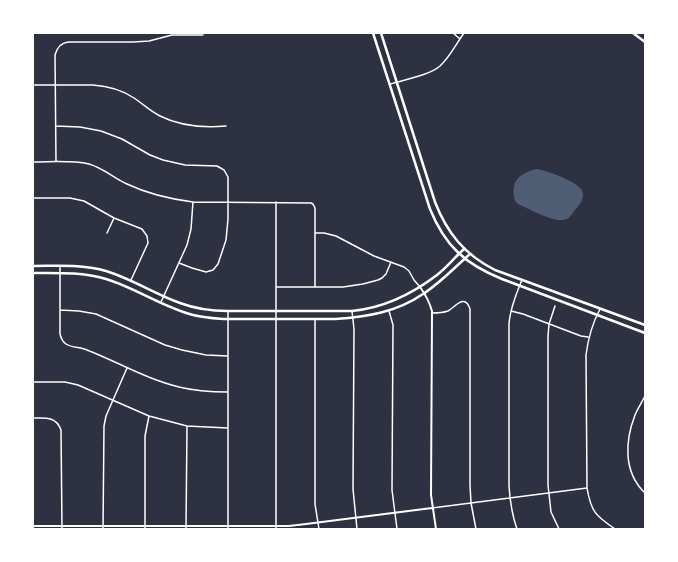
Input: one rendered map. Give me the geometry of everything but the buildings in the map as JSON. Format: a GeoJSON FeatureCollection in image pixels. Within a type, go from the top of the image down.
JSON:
{"type":"FeatureCollection","features":[{"type":"Feature","properties":{"kind":"main road"},"geometry":{"type":"LineString","coordinates":[[373,33],[433,217],[445,237],[459,254],[464,259],[491,275],[645,333]]}},
{"type":"Feature","properties":{"kind":"main road"},"geometry":{"type":"LineString","coordinates":[[381,33],[433,197],[447,227],[464,249],[487,266],[645,325]]}},
{"type":"Feature","properties":{"kind":"main road"},"geometry":{"type":"LineString","coordinates":[[633,33],[645,42]]}},
{"type":"Feature","properties":{"kind":"main road"},"geometry":{"type":"LineString","coordinates":[[408,140],[414,138]]}},
{"type":"Feature","properties":{"kind":"main road"},"geometry":{"type":"LineString","coordinates":[[427,199],[433,197]]}},
{"type":"Feature","properties":{"kind":"main road"},"geometry":{"type":"LineString","coordinates":[[33,266],[83,266],[95,268],[116,274],[179,303],[196,308],[228,311],[352,311],[380,305],[404,296],[438,274],[464,249]]}},
{"type":"Feature","properties":{"kind":"main road"},"geometry":{"type":"LineString","coordinates":[[33,273],[77,274],[104,278],[180,311],[211,318],[352,318],[389,310],[411,301],[425,293],[470,254]]}},
{"type":"Feature","properties":{"kind":"street"},"geometry":{"type":"LineString","coordinates":[[453,33],[460,39]]}},
{"type":"Feature","properties":{"kind":"street"},"geometry":{"type":"LineString","coordinates":[[390,84],[436,69],[443,62],[464,33]]}},
{"type":"Feature","properties":{"kind":"street"},"geometry":{"type":"LineString","coordinates":[[56,162],[55,85],[56,53],[58,47],[63,43],[68,42],[133,42],[172,36],[203,35]]}},
{"type":"Feature","properties":{"kind":"street"},"geometry":{"type":"LineString","coordinates":[[33,85],[94,85],[111,88],[127,94],[159,116],[177,123],[196,126],[226,126]]}},
{"type":"Feature","properties":{"kind":"street"},"geometry":{"type":"LineString","coordinates":[[56,126],[80,127],[101,131],[122,139],[150,155],[185,165],[219,167],[224,170],[228,177],[228,219],[226,240],[216,267],[213,270],[206,272],[179,262]]}},
{"type":"Feature","properties":{"kind":"street"},"geometry":{"type":"LineString","coordinates":[[33,162],[74,162],[89,165],[99,168],[146,192],[170,199],[193,202],[308,202],[313,204],[315,208],[315,287]]}},
{"type":"Feature","properties":{"kind":"street"},"geometry":{"type":"LineString","coordinates":[[33,198],[70,198],[81,200],[114,218],[144,231],[147,236],[148,243],[131,280]]}},
{"type":"Feature","properties":{"kind":"street"},"geometry":{"type":"LineString","coordinates":[[161,303],[190,237],[193,202]]}},
{"type":"Feature","properties":{"kind":"street"},"geometry":{"type":"LineString","coordinates":[[276,202],[276,529]]}},
{"type":"Feature","properties":{"kind":"street"},"geometry":{"type":"LineString","coordinates":[[107,233],[114,218]]}},
{"type":"Feature","properties":{"kind":"street"},"geometry":{"type":"LineString","coordinates":[[315,233],[336,236],[374,256],[406,268],[425,293],[430,304],[432,313],[431,483],[432,508],[436,529]]}},
{"type":"Feature","properties":{"kind":"street"},"geometry":{"type":"LineString","coordinates":[[276,287],[351,286],[378,280],[384,276],[391,262]]}},
{"type":"Feature","properties":{"kind":"street"},"geometry":{"type":"LineString","coordinates":[[60,266],[60,334],[62,340],[66,344],[85,349],[158,381],[178,387],[204,391],[228,392]]}},
{"type":"Feature","properties":{"kind":"street"},"geometry":{"type":"LineString","coordinates":[[516,529],[508,479],[509,332],[511,311],[522,280]]}},
{"type":"Feature","properties":{"kind":"street"},"geometry":{"type":"LineString","coordinates":[[432,313],[447,311],[458,303],[462,302],[468,304],[470,309],[470,472],[471,503],[476,529]]}},
{"type":"Feature","properties":{"kind":"street"},"geometry":{"type":"LineString","coordinates":[[555,306],[549,324],[548,336],[548,493],[552,512],[559,529]]}},
{"type":"Feature","properties":{"kind":"street"},"geometry":{"type":"LineString","coordinates":[[600,309],[596,315],[588,338],[586,355],[587,488],[589,500],[593,510],[601,519],[615,529]]}},
{"type":"Feature","properties":{"kind":"street"},"geometry":{"type":"LineString","coordinates":[[60,310],[96,314],[174,348],[206,355],[228,356]]}},
{"type":"Feature","properties":{"kind":"street"},"geometry":{"type":"LineString","coordinates":[[389,310],[393,325],[392,490],[397,529]]}},
{"type":"Feature","properties":{"kind":"street"},"geometry":{"type":"LineString","coordinates":[[228,311],[228,529]]}},
{"type":"Feature","properties":{"kind":"street"},"geometry":{"type":"LineString","coordinates":[[352,311],[354,329],[353,489],[357,529]]}},
{"type":"Feature","properties":{"kind":"street"},"geometry":{"type":"LineString","coordinates":[[511,311],[588,338]]}},
{"type":"Feature","properties":{"kind":"street"},"geometry":{"type":"LineString","coordinates":[[315,319],[315,486],[318,529]]}},
{"type":"Feature","properties":{"kind":"street"},"geometry":{"type":"LineString","coordinates":[[103,529],[104,426],[106,416],[127,368]]}},
{"type":"Feature","properties":{"kind":"street"},"geometry":{"type":"LineString","coordinates":[[33,382],[71,383],[149,416],[188,426],[228,428]]}},
{"type":"Feature","properties":{"kind":"street"},"geometry":{"type":"LineString","coordinates":[[645,396],[636,413],[628,442],[630,472],[645,493]]}},
{"type":"Feature","properties":{"kind":"street"},"geometry":{"type":"LineString","coordinates":[[145,529],[145,436],[149,416]]}},
{"type":"Feature","properties":{"kind":"street"},"geometry":{"type":"LineString","coordinates":[[33,418],[52,419],[58,424],[61,430],[62,529]]}},
{"type":"Feature","properties":{"kind":"street"},"geometry":{"type":"LineString","coordinates":[[186,529],[188,426]]}},
{"type":"Feature","properties":{"kind":"street"},"geometry":{"type":"LineString","coordinates":[[33,526],[294,525],[587,488]]}},
{"type":"Feature","properties":{"kind":"water"},"geometry":{"type":"Polygon","coordinates":[[[536,169],[565,178],[576,184],[582,190],[583,197],[579,206],[568,218],[564,220],[557,220],[546,217],[518,204],[515,201],[514,189],[517,180],[524,173],[536,169]]]}}]}
